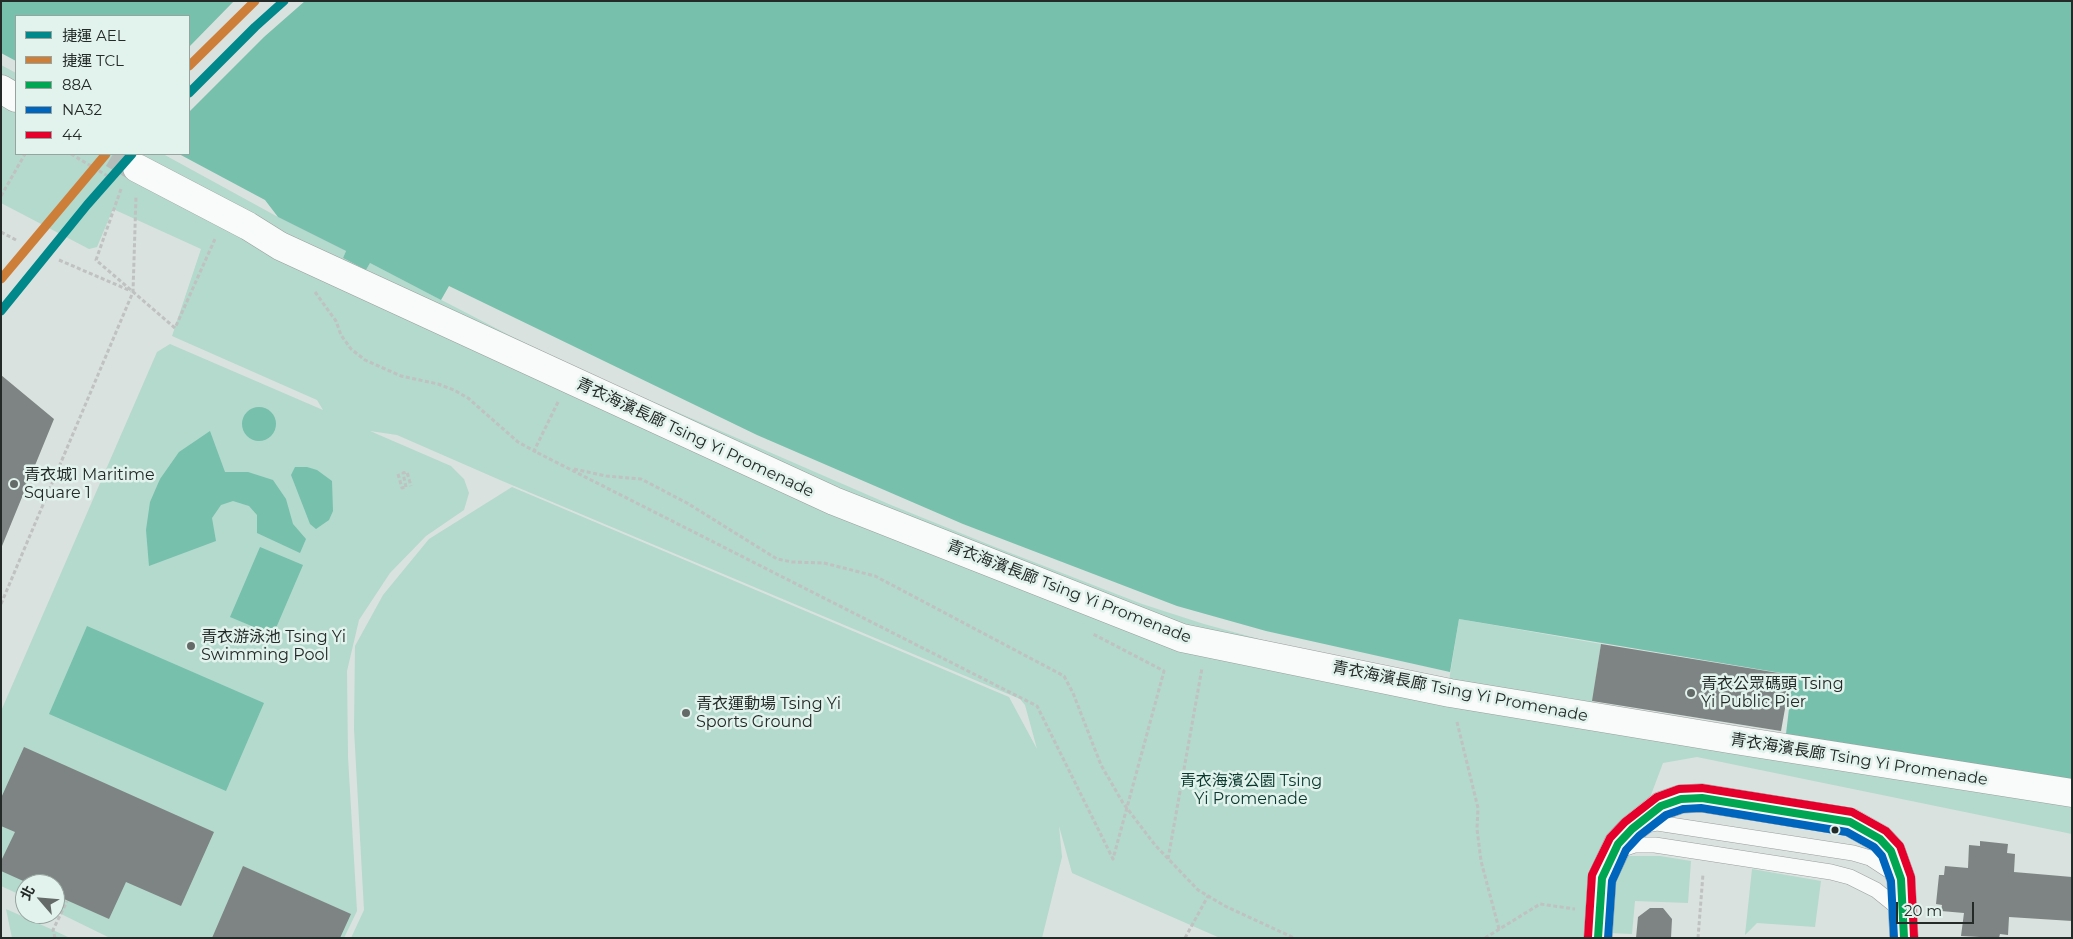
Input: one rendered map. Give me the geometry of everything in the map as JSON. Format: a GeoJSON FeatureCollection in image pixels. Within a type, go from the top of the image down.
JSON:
{"type":"FeatureCollection","features":[{"type":"Feature","properties":{"kind":"street"},"geometry":{"type":"LineString","coordinates":[[1,89],[15,97]]}},
{"type":"Feature","properties":{"kind":"street","name":"青衣海濱長廊 Tsing Yi Promenade"},"geometry":{"type":"LineString","coordinates":[[125,178],[248,226],[280,246],[834,502],[1182,638],[1450,692],[2072,793]]}},
{"type":"Feature","properties":{"kind":"street"},"geometry":{"type":"LineString","coordinates":[[1598,938],[1602,878],[1618,844],[1632,829],[1661,806],[1680,799],[1710,799],[1850,822],[1880,839],[1890,851],[1901,879],[1904,925]]}},
{"type":"Feature","properties":{"kind":"lane"},"geometry":{"type":"LineString","coordinates":[[1608,862],[1619,849],[1636,845],[1655,845],[1832,872],[1850,877],[1876,890],[1904,925]]}},
{"type":"Feature","properties":{"kind":"path"},"geometry":{"type":"LineString","coordinates":[[1,196],[25,155]]}},
{"type":"Feature","properties":{"kind":"path"},"geometry":{"type":"LineString","coordinates":[[73,155],[125,178],[96,260],[174,328],[215,238]]}},
{"type":"Feature","properties":{"kind":"path"},"geometry":{"type":"LineString","coordinates":[[1,604],[133,292],[136,214]]}},
{"type":"Feature","properties":{"kind":"path"},"geometry":{"type":"LineString","coordinates":[[1,232],[16,240]]}},
{"type":"Feature","properties":{"kind":"path"},"geometry":{"type":"LineString","coordinates":[[59,260],[133,292]]}},
{"type":"Feature","properties":{"kind":"path"},"geometry":{"type":"LineString","coordinates":[[313,290],[336,321],[341,336],[351,349],[365,360],[401,376],[438,384],[454,390],[468,398],[518,442],[534,451],[1037,706],[1113,859],[1164,670]]}},
{"type":"Feature","properties":{"kind":"path"},"geometry":{"type":"LineString","coordinates":[[534,451],[560,400]]}},
{"type":"Feature","properties":{"kind":"path"},"geometry":{"type":"LineString","coordinates":[[558,463],[578,471],[641,479],[687,503],[777,559],[792,562],[824,563],[875,576],[1064,676],[1073,693],[1101,765],[1127,808],[1168,860],[1198,890],[1225,906],[1294,938]]}},
{"type":"Feature","properties":{"kind":"path"},"geometry":{"type":"LineString","coordinates":[[398,474],[402,488],[406,487],[403,473],[407,472],[411,486]]}},
{"type":"Feature","properties":{"kind":"path"},"geometry":{"type":"LineString","coordinates":[[1168,860],[1207,642]]}},
{"type":"Feature","properties":{"kind":"path"},"geometry":{"type":"LineString","coordinates":[[1450,692],[1478,808],[1477,829],[1481,861],[1499,929]]}},
{"type":"Feature","properties":{"kind":"path"},"geometry":{"type":"LineString","coordinates":[[1698,938],[1703,872]]}},
{"type":"Feature","properties":{"kind":"path"},"geometry":{"type":"LineString","coordinates":[[1185,938],[1208,896]]}},
{"type":"Feature","properties":{"kind":"path"},"geometry":{"type":"LineString","coordinates":[[55,938],[53,930],[67,901]]}},
{"type":"Feature","properties":{"kind":"path"},"geometry":{"type":"LineString","coordinates":[[1485,938],[1540,904],[1578,909]]}},
{"type":"Feature","properties":{"kind":"green space","name":"青衣海濱公園 Tsing Yi Promenade"},"geometry":{"type":"Polygon","coordinates":[[[1,65],[15,72],[15,155],[165,155],[278,217],[346,251],[343,258],[366,270],[370,263],[511,336],[601,379],[891,505],[1142,604],[1259,639],[1362,664],[1449,681],[1459,619],[1601,644],[1591,711],[2072,779],[2072,834],[1697,757],[1663,763],[1628,856],[1660,856],[1691,861],[1688,903],[1635,901],[1632,934],[1608,933],[1596,938],[1220,938],[1072,873],[1059,826],[1062,857],[1042,938],[351,938],[364,910],[354,729],[355,646],[383,595],[429,539],[512,487],[1009,697],[1037,749],[1025,705],[1020,699],[397,435],[370,431],[451,466],[464,479],[469,493],[464,510],[426,536],[390,573],[359,620],[347,671],[348,757],[357,911],[344,938],[110,938],[65,916],[65,874],[15,874],[15,892],[1,886],[1,711],[157,352],[170,344],[323,410],[317,400],[172,336],[201,249],[113,209],[97,247],[89,249],[1,203],[1,65]]]}},
{"type":"Feature","properties":{"kind":"green space"},"geometry":{"type":"Polygon","coordinates":[[[1752,869],[1821,881],[1815,927],[1757,923],[1745,935],[1752,869]]]}},
{"type":"Feature","properties":{"kind":"green space"},"geometry":{"type":"Polygon","coordinates":[[[6,909],[15,913],[15,924],[40,924],[70,938],[12,938],[6,909]]]}},
{"type":"Feature","properties":{"kind":"shaded area"},"geometry":{"type":"Polygon","coordinates":[[[1,1],[2072,1],[2072,779],[1786,734],[1793,675],[1459,619],[1450,672],[1266,631],[1177,606],[963,524],[757,435],[449,286],[441,300],[370,263],[366,270],[343,258],[346,251],[278,217],[265,200],[181,155],[190,155],[190,15],[15,15],[15,60],[1,53],[1,1]]]}},
{"type":"Feature","properties":{"kind":"shaded area"},"geometry":{"type":"Polygon","coordinates":[[[259,407],[271,412],[276,424],[271,436],[259,441],[247,436],[242,424],[247,412],[259,407]]]}},
{"type":"Feature","properties":{"kind":"shaded area"},"geometry":{"type":"Polygon","coordinates":[[[210,431],[225,472],[248,472],[273,480],[286,499],[293,524],[306,539],[300,553],[257,533],[257,515],[249,506],[233,501],[221,505],[212,518],[216,541],[149,566],[146,530],[150,502],[160,479],[179,452],[210,431]]]}},
{"type":"Feature","properties":{"kind":"shaded area"},"geometry":{"type":"Polygon","coordinates":[[[295,467],[307,467],[317,470],[332,481],[333,511],[329,520],[316,529],[310,524],[291,475],[295,467]]]}},
{"type":"Feature","properties":{"kind":"shaded area"},"geometry":{"type":"Polygon","coordinates":[[[260,547],[303,565],[273,635],[230,617],[260,547]]]}},
{"type":"Feature","properties":{"kind":"shaded area"},"geometry":{"type":"Polygon","coordinates":[[[87,626],[264,703],[226,791],[49,714],[87,626]]]}},
{"type":"Feature","properties":{"kind":"pier"},"geometry":{"type":"Polygon","coordinates":[[[234,1],[305,1],[264,37],[190,111],[190,46],[234,1]]]}},
{"type":"Feature","properties":{"kind":"building","name":"青衣城1 Maritime Square 1"},"geometry":{"type":"Polygon","coordinates":[[[1,375],[54,419],[2,546],[1,546],[1,375]]]}},
{"type":"Feature","properties":{"kind":"building","name":"青衣公眾碼頭 Tsing Yi Public Pier"},"geometry":{"type":"Polygon","coordinates":[[[1601,644],[1791,675],[1781,731],[1592,701],[1601,644]]]}},
{"type":"Feature","properties":{"kind":"building"},"geometry":{"type":"Polygon","coordinates":[[[24,747],[214,832],[181,906],[126,882],[109,919],[65,899],[65,874],[15,874],[15,877],[1,871],[1,861],[15,832],[1,826],[1,798],[24,747]]]}},
{"type":"Feature","properties":{"kind":"building"},"geometry":{"type":"Polygon","coordinates":[[[1980,841],[2008,844],[2007,853],[2015,854],[2014,872],[2072,877],[2072,921],[2009,917],[2008,935],[2000,934],[1999,938],[1961,936],[1964,913],[1941,911],[1942,905],[1936,904],[1939,875],[1944,875],[1945,866],[1968,868],[1969,845],[1980,846],[1980,841]]]}},
{"type":"Feature","properties":{"kind":"building"},"geometry":{"type":"Polygon","coordinates":[[[243,866],[351,914],[340,938],[212,938],[243,866]]]}},
{"type":"Feature","properties":{"kind":"building"},"geometry":{"type":"Polygon","coordinates":[[[1650,908],[1663,908],[1672,919],[1671,938],[1636,938],[1638,917],[1650,908]]]}},
{"type":"Feature","properties":{"kind":"tunnel"},"geometry":{"type":"LineString","coordinates":[[115,155],[137,168]]}},
{"type":"Feature","properties":{"kind":"metro line","name":"TCL"},"geometry":{"type":"LineString","coordinates":[[190,65],[255,1]]}},
{"type":"Feature","properties":{"kind":"metro line","name":"AEL"},"geometry":{"type":"LineString","coordinates":[[190,92],[284,1]]}},
{"type":"Feature","properties":{"kind":"metro line","name":"TCL"},"geometry":{"type":"LineString","coordinates":[[1,279],[105,155]]}},
{"type":"Feature","properties":{"kind":"metro line","name":"AEL"},"geometry":{"type":"LineString","coordinates":[[1,311],[87,205],[131,155]]}},
{"type":"Feature","properties":{"kind":"transit line","name":"44"},"geometry":{"type":"LineString","coordinates":[[1588,937],[1592,875],[1610,838],[1625,822],[1657,797],[1679,789],[1702,788],[1852,812],[1886,831],[1900,846],[1911,877],[1914,937]]}},
{"type":"Feature","properties":{"kind":"transit line","name":"88A"},"geometry":{"type":"LineString","coordinates":[[1598,938],[1602,878],[1618,844],[1632,829],[1661,806],[1681,799],[1702,798],[1850,822],[1880,839],[1891,851],[1901,879],[1904,938]]}},
{"type":"Feature","properties":{"kind":"transit line","name":"NA32"},"geometry":{"type":"LineString","coordinates":[[1608,938],[1612,881],[1626,850],[1639,836],[1666,815],[1683,809],[1701,808],[1847,832],[1874,847],[1882,856],[1891,881],[1894,938]]}},
{"type":"Feature","properties":{"kind":"place","name":"青衣城1 Maritime Square 1"},"geometry":{"type":"Point","coordinates":[14,484]}},
{"type":"Feature","properties":{"kind":"place","name":"青衣游泳池 Tsing Yi Swimming Pool"},"geometry":{"type":"Point","coordinates":[191,646]}},
{"type":"Feature","properties":{"kind":"place","name":"青衣公眾碼頭 Tsing Yi Public Pier"},"geometry":{"type":"Point","coordinates":[1691,693]}},
{"type":"Feature","properties":{"kind":"place","name":"青衣運動場 Tsing Yi Sports Ground"},"geometry":{"type":"Point","coordinates":[686,713]}}]}
